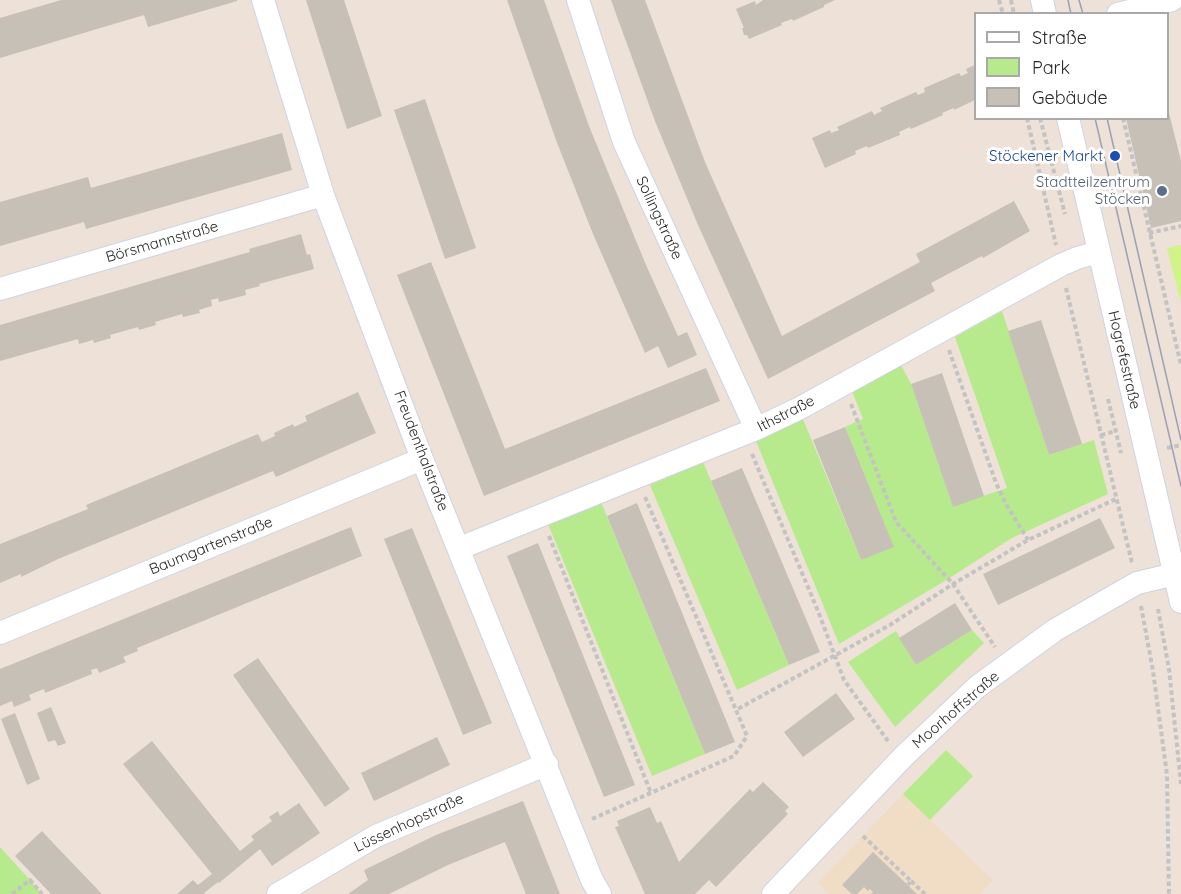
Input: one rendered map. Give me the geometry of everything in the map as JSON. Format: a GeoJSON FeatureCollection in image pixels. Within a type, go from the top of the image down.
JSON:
{"type":"FeatureCollection","features":[{"type":"Feature","properties":{"kind":"street","name":"Freudenthalstraße"},"geometry":{"type":"LineString","coordinates":[[263,0],[323,195],[422,459],[592,880],[600,894]]}},
{"type":"Feature","properties":{"kind":"street","name":"Sollingstraße"},"geometry":{"type":"LineString","coordinates":[[578,0],[624,142],[750,432]]}},
{"type":"Feature","properties":{"kind":"street"},"geometry":{"type":"LineString","coordinates":[[1126,12],[1172,0]]}},
{"type":"Feature","properties":{"kind":"street","name":"Hogrefestraße"},"geometry":{"type":"LineString","coordinates":[[1068,120],[1181,602]]}},
{"type":"Feature","properties":{"kind":"street","name":"Börsmannstraße"},"geometry":{"type":"LineString","coordinates":[[0,289],[323,195]]}},
{"type":"Feature","properties":{"kind":"street","name":"Ithstraße"},"geometry":{"type":"LineString","coordinates":[[460,549],[750,432],[843,384],[1060,265],[1099,252]]}},
{"type":"Feature","properties":{"kind":"street","name":"Baumgartenstraße"},"geometry":{"type":"LineString","coordinates":[[0,633],[422,459]]}},
{"type":"Feature","properties":{"kind":"street","name":"Moorhoffstraße"},"geometry":{"type":"LineString","coordinates":[[773,894],[904,756],[977,687],[1055,630],[1144,581],[1175,574]]}},
{"type":"Feature","properties":{"kind":"street","name":"Lüssenhopstraße"},"geometry":{"type":"LineString","coordinates":[[278,894],[375,836],[547,764]]}},
{"type":"Feature","properties":{"kind":"path"},"geometry":{"type":"LineString","coordinates":[[1028,120],[1060,265],[1117,499],[1144,581],[1169,669],[1181,784]]}},
{"type":"Feature","properties":{"kind":"path"},"geometry":{"type":"LineString","coordinates":[[1041,120],[1067,223]]}},
{"type":"Feature","properties":{"kind":"path"},"geometry":{"type":"LineString","coordinates":[[1123,120],[1181,365]]}},
{"type":"Feature","properties":{"kind":"path"},"geometry":{"type":"LineString","coordinates":[[1149,233],[1181,226]]}},
{"type":"Feature","properties":{"kind":"path"},"geometry":{"type":"LineString","coordinates":[[940,331],[946,341],[996,483],[1028,540]]}},
{"type":"Feature","properties":{"kind":"path"},"geometry":{"type":"LineString","coordinates":[[843,384],[896,522],[953,584],[1007,666]]}},
{"type":"Feature","properties":{"kind":"path"},"geometry":{"type":"LineString","coordinates":[[1108,397],[1121,454]]}},
{"type":"Feature","properties":{"kind":"path"},"geometry":{"type":"LineString","coordinates":[[750,432],[844,680],[884,738],[904,756]]}},
{"type":"Feature","properties":{"kind":"path"},"geometry":{"type":"LineString","coordinates":[[572,828],[734,756],[747,736],[637,477]]}},
{"type":"Feature","properties":{"kind":"path"},"geometry":{"type":"LineString","coordinates":[[736,710],[890,625],[953,584],[1028,540],[1117,499]]}},
{"type":"Feature","properties":{"kind":"path"},"geometry":{"type":"LineString","coordinates":[[540,516],[651,793]]}},
{"type":"Feature","properties":{"kind":"path"},"geometry":{"type":"LineString","coordinates":[[1144,581],[1167,775],[1168,893]]}},
{"type":"Feature","properties":{"kind":"path"},"geometry":{"type":"LineString","coordinates":[[862,836],[909,883],[925,894]]}},
{"type":"Feature","properties":{"kind":"path"},"geometry":{"type":"LineString","coordinates":[[12,894],[30,880],[42,894]]}},
{"type":"Feature","properties":{"kind":"shaded area"},"geometry":{"type":"Polygon","coordinates":[[[903,794],[993,880],[980,894],[829,894],[818,883],[903,794]]]}},
{"type":"Feature","properties":{"kind":"green space"},"geometry":{"type":"Polygon","coordinates":[[[1181,245],[1181,303],[1167,248],[1181,245]]]}},
{"type":"Feature","properties":{"kind":"green space"},"geometry":{"type":"Polygon","coordinates":[[[1002,311],[1049,455],[1094,440],[1108,494],[1012,538],[839,644],[756,441],[803,419],[861,560],[893,546],[845,427],[863,419],[852,391],[901,365],[911,384],[953,506],[1007,488],[955,337],[1002,311]]]}},
{"type":"Feature","properties":{"kind":"green space"},"geometry":{"type":"Polygon","coordinates":[[[703,462],[789,665],[737,690],[650,485],[703,462]]]}},
{"type":"Feature","properties":{"kind":"green space"},"geometry":{"type":"Polygon","coordinates":[[[601,502],[705,754],[652,776],[548,524],[601,502]]]}},
{"type":"Feature","properties":{"kind":"green space"},"geometry":{"type":"Polygon","coordinates":[[[972,630],[984,643],[895,727],[848,662],[896,631],[916,665],[972,630]]]}},
{"type":"Feature","properties":{"kind":"green space"},"geometry":{"type":"Polygon","coordinates":[[[946,750],[973,776],[930,820],[903,794],[946,750]]]}},
{"type":"Feature","properties":{"kind":"green space"},"geometry":{"type":"Polygon","coordinates":[[[0,847],[30,880],[42,894],[0,894],[0,847]]]}},
{"type":"Feature","properties":{"kind":"building"},"geometry":{"type":"Polygon","coordinates":[[[61,0],[237,1],[148,27],[144,15],[0,58],[0,18],[61,0]]]}},
{"type":"Feature","properties":{"kind":"building"},"geometry":{"type":"Polygon","coordinates":[[[306,0],[344,0],[382,116],[347,129],[306,0]]]}},
{"type":"Feature","properties":{"kind":"building"},"geometry":{"type":"Polygon","coordinates":[[[507,0],[544,0],[589,126],[646,265],[678,336],[687,332],[697,355],[668,368],[658,346],[645,353],[593,234],[556,140],[507,0]]]}},
{"type":"Feature","properties":{"kind":"building"},"geometry":{"type":"Polygon","coordinates":[[[611,0],[645,0],[705,162],[782,336],[920,262],[916,254],[1014,201],[1030,231],[983,258],[982,256],[931,283],[935,291],[768,379],[698,225],[655,121],[611,0]]]}},
{"type":"Feature","properties":{"kind":"building"},"geometry":{"type":"Polygon","coordinates":[[[763,0],[835,0],[824,7],[793,21],[792,19],[781,23],[782,25],[749,39],[747,35],[744,35],[742,28],[744,28],[736,9],[755,1],[756,5],[763,0]]]}},
{"type":"Feature","properties":{"kind":"building"},"geometry":{"type":"Polygon","coordinates":[[[974,65],[974,100],[911,129],[910,127],[899,132],[900,135],[855,151],[856,154],[825,168],[812,138],[830,130],[831,133],[839,130],[837,127],[872,111],[874,115],[882,111],[880,108],[916,92],[918,95],[925,92],[924,88],[959,73],[961,76],[968,73],[966,69],[974,65]]]}},
{"type":"Feature","properties":{"kind":"building"},"geometry":{"type":"Polygon","coordinates":[[[425,99],[476,248],[445,259],[394,110],[425,99]]]}},
{"type":"Feature","properties":{"kind":"building","name":"Stadtteilzentrum Stöcken"},"geometry":{"type":"Polygon","coordinates":[[[1169,113],[1181,161],[1181,221],[1151,228],[1126,120],[1169,120],[1169,113]]]}},
{"type":"Feature","properties":{"kind":"building"},"geometry":{"type":"Polygon","coordinates":[[[282,133],[292,170],[86,229],[84,222],[0,246],[0,202],[88,177],[91,188],[282,133]]]}},
{"type":"Feature","properties":{"kind":"building"},"geometry":{"type":"Polygon","coordinates":[[[301,234],[314,269],[259,284],[260,286],[245,290],[246,295],[219,302],[218,298],[211,300],[212,306],[199,310],[200,313],[183,317],[182,314],[155,322],[156,325],[139,330],[138,327],[110,335],[111,338],[94,343],[93,340],[79,344],[78,339],[0,361],[0,325],[250,252],[249,249],[301,234]]]}},
{"type":"Feature","properties":{"kind":"building"},"geometry":{"type":"Polygon","coordinates":[[[431,262],[505,449],[706,368],[720,401],[484,496],[397,275],[431,262]]]}},
{"type":"Feature","properties":{"kind":"building"},"geometry":{"type":"Polygon","coordinates":[[[1041,320],[1082,444],[1049,455],[1008,331],[1041,320]]]}},
{"type":"Feature","properties":{"kind":"building"},"geometry":{"type":"Polygon","coordinates":[[[942,373],[984,496],[953,507],[911,384],[942,373]]]}},
{"type":"Feature","properties":{"kind":"building"},"geometry":{"type":"Polygon","coordinates":[[[358,392],[376,433],[276,477],[273,471],[58,559],[21,577],[21,574],[0,583],[0,544],[88,509],[86,505],[258,434],[262,442],[293,424],[294,427],[307,421],[305,416],[358,392]]]}},
{"type":"Feature","properties":{"kind":"building"},"geometry":{"type":"Polygon","coordinates":[[[845,427],[894,547],[861,560],[813,440],[845,427]]]}},
{"type":"Feature","properties":{"kind":"building"},"geometry":{"type":"Polygon","coordinates":[[[742,468],[820,652],[789,665],[711,481],[742,468]]]}},
{"type":"Feature","properties":{"kind":"building"},"geometry":{"type":"Polygon","coordinates":[[[637,503],[735,742],[705,754],[607,516],[637,503]]]}},
{"type":"Feature","properties":{"kind":"building"},"geometry":{"type":"Polygon","coordinates":[[[1100,518],[1115,548],[998,605],[983,574],[1100,518]]]}},
{"type":"Feature","properties":{"kind":"building"},"geometry":{"type":"Polygon","coordinates":[[[351,527],[362,556],[137,648],[138,651],[123,657],[126,662],[99,673],[97,668],[91,670],[92,674],[45,693],[44,689],[29,695],[31,700],[14,707],[12,701],[0,706],[0,669],[351,527]]]}},
{"type":"Feature","properties":{"kind":"building"},"geometry":{"type":"Polygon","coordinates":[[[412,528],[492,723],[463,735],[384,539],[412,528]]]}},
{"type":"Feature","properties":{"kind":"building"},"geometry":{"type":"Polygon","coordinates":[[[538,543],[635,785],[604,797],[507,556],[538,543]]]}},
{"type":"Feature","properties":{"kind":"building"},"geometry":{"type":"Polygon","coordinates":[[[955,603],[972,630],[916,665],[899,638],[955,603]]]}},
{"type":"Feature","properties":{"kind":"building"},"geometry":{"type":"Polygon","coordinates":[[[258,658],[350,789],[325,807],[233,675],[258,658]]]}},
{"type":"Feature","properties":{"kind":"building"},"geometry":{"type":"Polygon","coordinates":[[[836,693],[855,719],[803,757],[784,732],[836,693]]]}},
{"type":"Feature","properties":{"kind":"building"},"geometry":{"type":"Polygon","coordinates":[[[51,707],[66,743],[58,746],[55,740],[48,742],[37,713],[51,707]]]}},
{"type":"Feature","properties":{"kind":"building"},"geometry":{"type":"Polygon","coordinates":[[[15,713],[40,779],[27,785],[1,719],[15,713]]]}},
{"type":"Feature","properties":{"kind":"building"},"geometry":{"type":"Polygon","coordinates":[[[437,737],[450,765],[374,801],[361,773],[437,737]]]}},
{"type":"Feature","properties":{"kind":"building"},"geometry":{"type":"Polygon","coordinates":[[[152,741],[240,851],[254,840],[251,836],[272,821],[269,817],[278,811],[280,816],[299,803],[320,833],[272,866],[260,849],[205,894],[177,894],[193,880],[198,885],[212,874],[123,764],[152,741]]]}},
{"type":"Feature","properties":{"kind":"building"},"geometry":{"type":"Polygon","coordinates":[[[763,782],[789,807],[785,811],[788,814],[716,887],[709,880],[695,894],[645,894],[615,827],[619,826],[617,821],[650,807],[657,823],[661,821],[679,862],[750,789],[753,792],[763,782]]]}},
{"type":"Feature","properties":{"kind":"building"},"geometry":{"type":"Polygon","coordinates":[[[523,801],[560,894],[526,894],[505,842],[448,865],[389,894],[348,894],[368,880],[364,870],[436,835],[523,801]]]}},
{"type":"Feature","properties":{"kind":"building"},"geometry":{"type":"Polygon","coordinates":[[[42,831],[102,894],[51,894],[15,856],[42,831]]]}},
{"type":"Feature","properties":{"kind":"building"},"geometry":{"type":"Polygon","coordinates":[[[873,852],[917,894],[871,894],[873,892],[864,887],[857,894],[852,894],[842,885],[873,852]]]}},
{"type":"Feature","properties":{"kind":"tram line"},"geometry":{"type":"LineString","coordinates":[[1068,0],[1071,12]]}},
{"type":"Feature","properties":{"kind":"tram line"},"geometry":{"type":"LineString","coordinates":[[1079,0],[1082,12]]}},
{"type":"Feature","properties":{"kind":"tram line"},"geometry":{"type":"LineString","coordinates":[[1095,120],[1181,486]]}},
{"type":"Feature","properties":{"kind":"tram line"},"geometry":{"type":"LineString","coordinates":[[1107,120],[1181,440]]}},
{"type":"Feature","properties":{"kind":"place","name":"Stöckener Markt"},"geometry":{"type":"Point","coordinates":[1115,156]}},
{"type":"Feature","properties":{"kind":"place","name":"Stadtteilzentrum Stöcken"},"geometry":{"type":"Point","coordinates":[1162,191]}}]}
